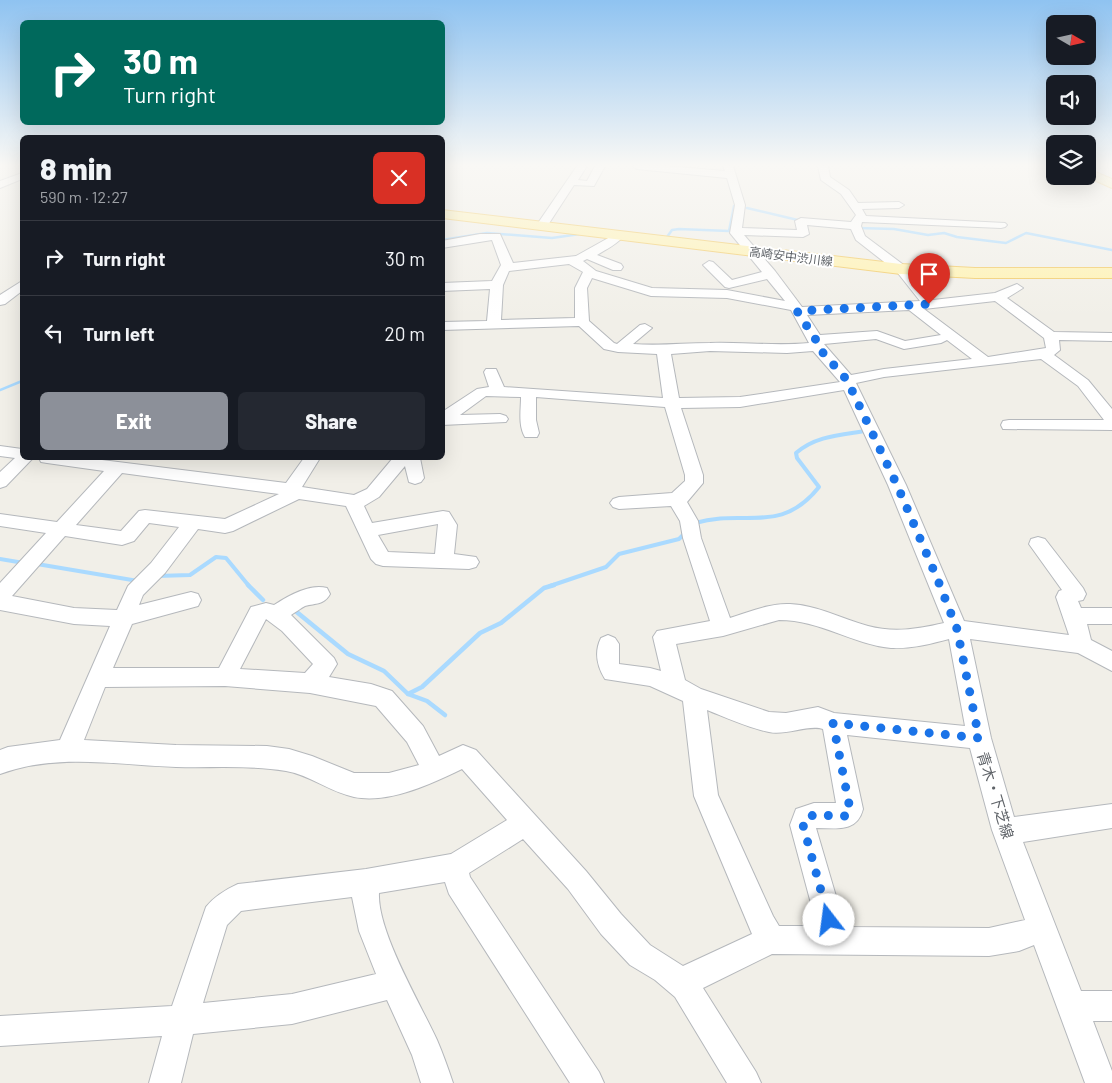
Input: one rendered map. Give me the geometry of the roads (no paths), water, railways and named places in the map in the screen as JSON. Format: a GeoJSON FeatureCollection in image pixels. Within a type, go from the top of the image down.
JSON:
{"type":"FeatureCollection","features":[{"type":"Feature","properties":{"kind":"main road","name":"高崎安中渋川線"},"geometry":{"type":"LineString","coordinates":[[457,217],[901,269],[975,273],[1112,273]]}},
{"type":"Feature","properties":{"kind":"street"},"geometry":{"type":"LineString","coordinates":[[542,226],[548,217]]}},
{"type":"Feature","properties":{"kind":"street"},"geometry":{"type":"LineString","coordinates":[[738,217],[736,231],[803,234],[801,221],[856,225],[932,221],[1001,225]]}},
{"type":"Feature","properties":{"kind":"street"},"geometry":{"type":"LineString","coordinates":[[860,217],[856,225],[860,238],[901,269],[929,304]]}},
{"type":"Feature","properties":{"kind":"street","name":"青木・下芝線"},"geometry":{"type":"LineString","coordinates":[[736,231],[771,274],[817,343],[848,382],[897,485],[957,629],[979,738],[1005,830],[1101,1083]]}},
{"type":"Feature","properties":{"kind":"street"},"geometry":{"type":"LineString","coordinates":[[494,323],[497,285],[502,270],[508,267],[571,260],[587,255],[608,244],[619,235]]}},
{"type":"Feature","properties":{"kind":"street"},"geometry":{"type":"LineString","coordinates":[[445,244],[480,237],[496,236],[508,267]]}},
{"type":"Feature","properties":{"kind":"street"},"geometry":{"type":"LineString","coordinates":[[587,255],[617,267]]}},
{"type":"Feature","properties":{"kind":"street"},"geometry":{"type":"LineString","coordinates":[[571,260],[585,267],[590,271],[589,273],[651,292],[728,294],[796,309],[912,306],[998,297],[1017,288]]}},
{"type":"Feature","properties":{"kind":"street"},"geometry":{"type":"LineString","coordinates":[[709,265],[729,284]]}},
{"type":"Feature","properties":{"kind":"street"},"geometry":{"type":"LineString","coordinates":[[582,322],[581,288],[589,273]]}},
{"type":"Feature","properties":{"kind":"street"},"geometry":{"type":"LineString","coordinates":[[693,284],[729,284],[771,274]]}},
{"type":"Feature","properties":{"kind":"street"},"geometry":{"type":"LineString","coordinates":[[445,287],[497,285]]}},
{"type":"Feature","properties":{"kind":"street"},"geometry":{"type":"LineString","coordinates":[[8,296],[20,287]]}},
{"type":"Feature","properties":{"kind":"street"},"geometry":{"type":"LineString","coordinates":[[998,297],[1051,336],[1112,336]]}},
{"type":"Feature","properties":{"kind":"street"},"geometry":{"type":"LineString","coordinates":[[912,306],[984,361]]}},
{"type":"Feature","properties":{"kind":"street"},"geometry":{"type":"LineString","coordinates":[[445,326],[582,322],[609,346],[663,350],[710,347],[786,349],[877,335],[904,345],[941,339]]}},
{"type":"Feature","properties":{"kind":"street"},"geometry":{"type":"LineString","coordinates":[[620,348],[645,328]]}},
{"type":"Feature","properties":{"kind":"street"},"geometry":{"type":"LineString","coordinates":[[445,419],[482,392],[498,391],[672,403],[740,402],[832,389],[848,382],[884,373],[1044,354],[1052,350],[1051,336]]}},
{"type":"Feature","properties":{"kind":"street"},"geometry":{"type":"LineString","coordinates":[[619,503],[678,500],[694,483],[694,475],[672,403],[663,350]]}},
{"type":"Feature","properties":{"kind":"street"},"geometry":{"type":"LineString","coordinates":[[1044,354],[1083,383],[1112,419]]}},
{"type":"Feature","properties":{"kind":"street"},"geometry":{"type":"LineString","coordinates":[[491,372],[498,391]]}},
{"type":"Feature","properties":{"kind":"street"},"geometry":{"type":"LineString","coordinates":[[529,392],[528,420],[531,433]]}},
{"type":"Feature","properties":{"kind":"street"},"geometry":{"type":"LineString","coordinates":[[445,420],[500,419]]}},
{"type":"Feature","properties":{"kind":"street"},"geometry":{"type":"LineString","coordinates":[[1010,425],[1112,425]]}},
{"type":"Feature","properties":{"kind":"street"},"geometry":{"type":"LineString","coordinates":[[0,451],[20,454]]}},
{"type":"Feature","properties":{"kind":"street"},"geometry":{"type":"LineString","coordinates":[[0,482],[23,460]]}},
{"type":"Feature","properties":{"kind":"street"},"geometry":{"type":"LineString","coordinates":[[65,460],[347,499],[354,503],[378,554],[383,559],[469,562]]}},
{"type":"Feature","properties":{"kind":"street"},"geometry":{"type":"LineString","coordinates":[[0,520],[122,538],[127,536],[145,516],[225,526],[233,524],[294,491],[311,460]]}},
{"type":"Feature","properties":{"kind":"street"},"geometry":{"type":"LineString","coordinates":[[354,503],[373,493],[400,460]]}},
{"type":"Feature","properties":{"kind":"street"},"geometry":{"type":"LineString","coordinates":[[412,460],[416,478]]}},
{"type":"Feature","properties":{"kind":"street"},"geometry":{"type":"LineString","coordinates":[[0,596],[118,466]]}},
{"type":"Feature","properties":{"kind":"street"},"geometry":{"type":"LineString","coordinates":[[678,500],[689,521],[692,538],[723,628]]}},
{"type":"Feature","properties":{"kind":"street"},"geometry":{"type":"LineString","coordinates":[[367,532],[377,528],[443,517],[448,525],[444,561]]}},
{"type":"Feature","properties":{"kind":"street"},"geometry":{"type":"LineString","coordinates":[[68,750],[135,591],[150,578],[193,522]]}},
{"type":"Feature","properties":{"kind":"street"},"geometry":{"type":"LineString","coordinates":[[1038,544],[1076,594],[1066,598],[1074,616],[1082,645]]}},
{"type":"Feature","properties":{"kind":"street"},"geometry":{"type":"LineString","coordinates":[[275,615],[300,599],[315,597],[320,594]]}},
{"type":"Feature","properties":{"kind":"street"},"geometry":{"type":"LineString","coordinates":[[0,602],[74,616],[122,618],[191,600]]}},
{"type":"Feature","properties":{"kind":"street"},"geometry":{"type":"LineString","coordinates":[[225,677],[258,613],[266,611],[275,615],[289,626],[326,664],[310,683]]}},
{"type":"Feature","properties":{"kind":"street"},"geometry":{"type":"LineString","coordinates":[[771,940],[763,926],[706,796],[684,691],[664,637],[723,628],[779,612],[789,612],[803,613],[869,635],[892,639],[916,638],[957,629],[1082,645],[1112,662]]}},
{"type":"Feature","properties":{"kind":"street"},"geometry":{"type":"LineString","coordinates":[[1074,616],[1112,616]]}},
{"type":"Feature","properties":{"kind":"street"},"geometry":{"type":"LineString","coordinates":[[608,644],[608,665],[613,672],[650,678],[769,722],[786,723],[818,717],[833,723],[979,738]]}},
{"type":"Feature","properties":{"kind":"street"},"geometry":{"type":"LineString","coordinates":[[99,678],[225,677],[310,683],[371,694],[384,698],[415,734],[433,769]]}},
{"type":"Feature","properties":{"kind":"street"},"geometry":{"type":"LineString","coordinates":[[833,723],[850,809],[849,814],[845,816],[814,815],[805,818],[803,825],[834,939]]}},
{"type":"Feature","properties":{"kind":"street"},"geometry":{"type":"LineString","coordinates":[[0,763],[8,758],[68,750],[176,756],[267,757],[288,760],[312,767],[354,784],[389,785],[422,776],[433,769],[464,756],[468,758],[525,821],[577,880],[611,924],[640,955],[665,970],[685,987],[745,1083]]}},
{"type":"Feature","properties":{"kind":"street"},"geometry":{"type":"LineString","coordinates":[[1005,830],[1018,830],[1112,816]]}},
{"type":"Feature","properties":{"kind":"street"},"geometry":{"type":"LineString","coordinates":[[164,1083],[182,1020],[216,917],[223,908],[238,898],[366,882],[454,867],[486,849],[525,821]]}},
{"type":"Feature","properties":{"kind":"street"},"geometry":{"type":"LineString","coordinates":[[454,867],[459,884],[588,1083]]}},
{"type":"Feature","properties":{"kind":"street"},"geometry":{"type":"LineString","coordinates":[[366,882],[365,901],[373,931],[393,981],[426,1051],[437,1083]]}},
{"type":"Feature","properties":{"kind":"street"},"geometry":{"type":"LineString","coordinates":[[685,987],[691,978],[771,940],[834,939],[989,942],[1019,937],[1041,928]]}},
{"type":"Feature","properties":{"kind":"street"},"geometry":{"type":"LineString","coordinates":[[0,1031],[182,1020],[292,1009],[379,989],[393,981]]}},
{"type":"Feature","properties":{"kind":"street"},"geometry":{"type":"LineString","coordinates":[[1073,1006],[1112,1006]]}},
{"type":"Feature","properties":{"kind":"waterway"},"geometry":{"type":"LineString","coordinates":[[667,237],[672,230],[679,229],[729,231],[732,217]]}},
{"type":"Feature","properties":{"kind":"waterway"},"geometry":{"type":"LineString","coordinates":[[783,217],[802,221]]}},
{"type":"Feature","properties":{"kind":"waterway"},"geometry":{"type":"LineString","coordinates":[[858,228],[894,229],[928,235],[944,233],[957,237],[1006,243],[1026,233],[1112,250]]}},
{"type":"Feature","properties":{"kind":"waterway"},"geometry":{"type":"LineString","coordinates":[[445,240],[487,233],[552,238],[580,234]]}},
{"type":"Feature","properties":{"kind":"waterway"},"geometry":{"type":"LineString","coordinates":[[0,390],[20,382]]}},
{"type":"Feature","properties":{"kind":"waterway"},"geometry":{"type":"LineString","coordinates":[[695,523],[713,519],[761,518],[776,516],[790,511],[804,502],[819,487],[797,458],[796,453],[803,447],[820,440],[837,435],[865,431]]}},
{"type":"Feature","properties":{"kind":"waterway"},"geometry":{"type":"LineString","coordinates":[[550,586],[606,567],[619,554],[679,539],[685,533]]}},
{"type":"Feature","properties":{"kind":"waterway"},"geometry":{"type":"LineString","coordinates":[[157,576],[190,575],[216,557],[226,558],[249,586]]}},
{"type":"Feature","properties":{"kind":"waterway"},"geometry":{"type":"LineString","coordinates":[[0,559],[24,563]]}},
{"type":"Feature","properties":{"kind":"waterway"},"geometry":{"type":"LineString","coordinates":[[37,564],[138,581]]}},
{"type":"Feature","properties":{"kind":"waterway"},"geometry":{"type":"LineString","coordinates":[[408,694],[422,687],[480,633],[501,623],[544,588],[554,585]]}},
{"type":"Feature","properties":{"kind":"waterway"},"geometry":{"type":"LineString","coordinates":[[249,586],[263,600]]}},
{"type":"Feature","properties":{"kind":"waterway"},"geometry":{"type":"LineString","coordinates":[[293,609],[348,654],[384,671],[408,694]]}},
{"type":"Feature","properties":{"kind":"waterway"},"geometry":{"type":"LineString","coordinates":[[408,694],[427,701],[445,715]]}}]}
